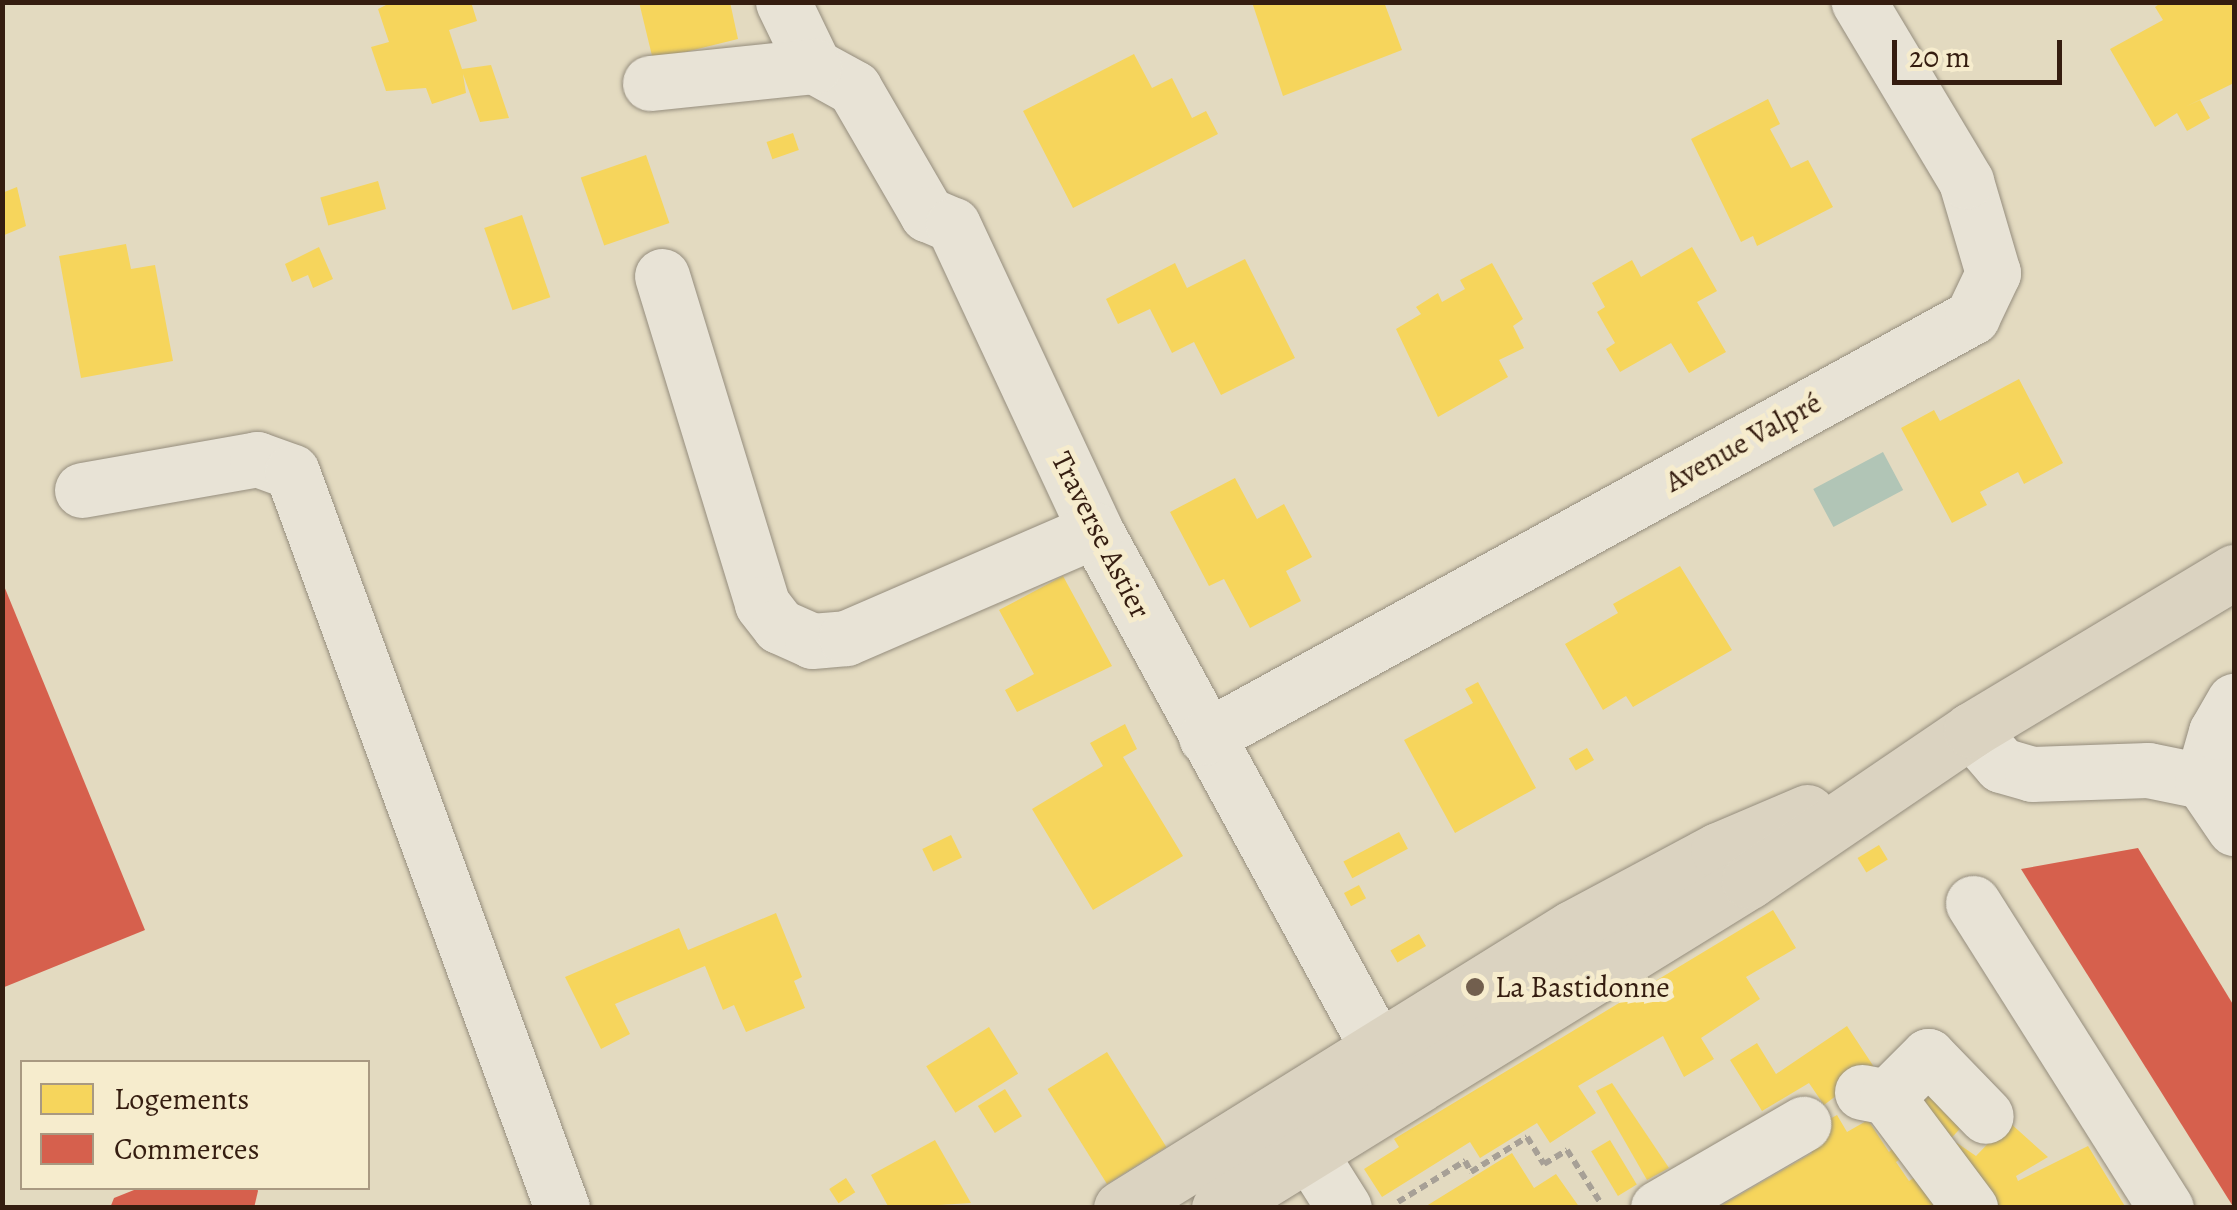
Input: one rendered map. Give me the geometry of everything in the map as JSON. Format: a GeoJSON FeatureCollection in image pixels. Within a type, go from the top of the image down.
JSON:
{"type":"FeatureCollection","features":[{"type":"Feature","properties":{"kind":"main road"},"geometry":{"type":"LineString","coordinates":[[1121,1208],[1295,1129],[1390,1070],[1749,881],[1971,730],[2234,572]]}},
{"type":"Feature","properties":{"kind":"main road"},"geometry":{"type":"LineString","coordinates":[[1219,1208],[1295,1129]]}},
{"type":"Feature","properties":{"kind":"street"},"geometry":{"type":"LineString","coordinates":[[650,83],[814,66],[783,2]]}},
{"type":"Feature","properties":{"kind":"street","name":"Avenue Valpré"},"geometry":{"type":"LineString","coordinates":[[1206,737],[1972,317],[1993,274],[1966,181],[1858,2]]}},
{"type":"Feature","properties":{"kind":"street","name":"Traverse Astier"},"geometry":{"type":"LineString","coordinates":[[814,66],[854,88],[927,214],[953,225],[1095,530],[1390,1070]]}},
{"type":"Feature","properties":{"kind":"street"},"geometry":{"type":"LineString","coordinates":[[662,276],[762,604],[779,626],[812,641],[846,638],[1095,530]]}},
{"type":"Feature","properties":{"kind":"street"},"geometry":{"type":"LineString","coordinates":[[82,490],[257,459],[292,472],[562,1208]]}},
{"type":"Feature","properties":{"kind":"street"},"geometry":{"type":"LineString","coordinates":[[2202,781],[2216,732],[2234,701]]}},
{"type":"Feature","properties":{"kind":"street"},"geometry":{"type":"LineString","coordinates":[[1971,730],[2001,765],[2032,774],[2148,770],[2202,781],[2234,828]]}},
{"type":"Feature","properties":{"kind":"street"},"geometry":{"type":"LineString","coordinates":[[1973,903],[2166,1208]]}},
{"type":"Feature","properties":{"kind":"street"},"geometry":{"type":"LineString","coordinates":[[1970,1208],[1875,1095],[1928,1056],[1986,1116]]}},
{"type":"Feature","properties":{"kind":"street"},"geometry":{"type":"LineString","coordinates":[[1658,1208],[1803,1124]]}},
{"type":"Feature","properties":{"kind":"street"},"geometry":{"type":"LineString","coordinates":[[1295,1129],[1344,1208]]}},
{"type":"Feature","properties":{"kind":"path"},"geometry":{"type":"LineString","coordinates":[[1388,1208],[1464,1161],[1471,1172],[1527,1137],[1544,1164],[1567,1150],[1604,1208]]}},
{"type":"Feature","properties":{"kind":"shaded area"},"geometry":{"type":"Polygon","coordinates":[[[1883,452],[1903,490],[1833,527],[1813,489],[1883,452]]]}},
{"type":"Feature","properties":{"kind":"building: Logements"},"geometry":{"type":"Polygon","coordinates":[[[392,2],[471,2],[477,21],[449,30],[462,69],[491,65],[509,118],[480,122],[463,74],[466,93],[432,104],[426,88],[386,91],[371,47],[389,42],[378,9],[392,2]]]}},
{"type":"Feature","properties":{"kind":"building: Logements"},"geometry":{"type":"Polygon","coordinates":[[[639,2],[730,2],[738,39],[653,60],[639,2]]]}},
{"type":"Feature","properties":{"kind":"building: Logements"},"geometry":{"type":"Polygon","coordinates":[[[1252,2],[1384,2],[1402,50],[1283,96],[1252,2]]]}},
{"type":"Feature","properties":{"kind":"building: Logements"},"geometry":{"type":"Polygon","coordinates":[[[2162,2],[2234,2],[2234,83],[2187,106],[2200,100],[2210,118],[2187,131],[2177,113],[2155,127],[2110,49],[2163,20],[2155,7],[2162,2]]]}},
{"type":"Feature","properties":{"kind":"building: Logements"},"geometry":{"type":"Polygon","coordinates":[[[1134,54],[1152,88],[1172,78],[1192,118],[1206,111],[1218,134],[1073,208],[1023,111],[1134,54]]]}},
{"type":"Feature","properties":{"kind":"building: Logements"},"geometry":{"type":"Polygon","coordinates":[[[1768,99],[1780,124],[1770,129],[1791,168],[1808,160],[1833,207],[1757,246],[1753,236],[1741,242],[1691,139],[1768,99]]]}},
{"type":"Feature","properties":{"kind":"building: Logements"},"geometry":{"type":"Polygon","coordinates":[[[793,133],[799,150],[772,159],[767,142],[793,133]]]}},
{"type":"Feature","properties":{"kind":"building: Logements"},"geometry":{"type":"Polygon","coordinates":[[[646,155],[669,223],[604,246],[581,177],[646,155]]]}},
{"type":"Feature","properties":{"kind":"building: Logements"},"geometry":{"type":"Polygon","coordinates":[[[378,181],[386,209],[328,225],[320,198],[378,181]]]}},
{"type":"Feature","properties":{"kind":"building: Logements"},"geometry":{"type":"Polygon","coordinates":[[[17,187],[26,226],[2,236],[2,193],[17,187]]]}},
{"type":"Feature","properties":{"kind":"building: Logements"},"geometry":{"type":"Polygon","coordinates":[[[522,215],[550,297],[513,310],[484,228],[522,215]]]}},
{"type":"Feature","properties":{"kind":"building: Logements"},"geometry":{"type":"Polygon","coordinates":[[[126,244],[131,269],[155,265],[173,361],[81,378],[59,256],[126,244]]]}},
{"type":"Feature","properties":{"kind":"building: Logements"},"geometry":{"type":"Polygon","coordinates":[[[319,247],[333,279],[313,288],[308,275],[292,282],[285,264],[319,247]]]}},
{"type":"Feature","properties":{"kind":"building: Logements"},"geometry":{"type":"Polygon","coordinates":[[[1692,247],[1717,291],[1697,302],[1726,352],[1689,373],[1671,343],[1620,372],[1606,349],[1615,343],[1597,312],[1605,307],[1592,283],[1632,260],[1641,277],[1692,247]]]}},
{"type":"Feature","properties":{"kind":"building: Logements"},"geometry":{"type":"Polygon","coordinates":[[[1245,259],[1295,358],[1221,395],[1194,342],[1172,353],[1150,309],[1118,324],[1106,299],[1175,263],[1187,288],[1245,259]]]}},
{"type":"Feature","properties":{"kind":"building: Logements"},"geometry":{"type":"Polygon","coordinates":[[[1492,263],[1523,319],[1513,326],[1524,348],[1499,360],[1508,377],[1438,417],[1396,329],[1421,314],[1416,307],[1438,293],[1442,302],[1465,289],[1460,280],[1492,263]]]}},
{"type":"Feature","properties":{"kind":"building: Logements"},"geometry":{"type":"Polygon","coordinates":[[[2019,379],[2063,463],[2024,484],[2018,472],[1980,492],[1987,505],[1952,523],[1901,428],[1934,410],[1940,421],[2019,379]]]}},
{"type":"Feature","properties":{"kind":"building: Logements"},"geometry":{"type":"Polygon","coordinates":[[[1235,478],[1257,519],[1284,504],[1312,557],[1286,571],[1301,601],[1250,628],[1224,579],[1209,586],[1170,512],[1235,478]]]}},
{"type":"Feature","properties":{"kind":"building: Logements"},"geometry":{"type":"Polygon","coordinates":[[[1680,566],[1732,650],[1633,707],[1626,696],[1603,710],[1565,644],[1618,613],[1613,604],[1680,566]]]}},
{"type":"Feature","properties":{"kind":"building: Logements"},"geometry":{"type":"Polygon","coordinates":[[[1063,576],[1112,666],[1017,712],[1005,690],[1034,674],[999,610],[1063,576]]]}},
{"type":"Feature","properties":{"kind":"building: Logements"},"geometry":{"type":"Polygon","coordinates":[[[1478,682],[1536,788],[1455,833],[1404,740],[1473,703],[1465,689],[1478,682]]]}},
{"type":"Feature","properties":{"kind":"building: Logements"},"geometry":{"type":"Polygon","coordinates":[[[1125,724],[1137,749],[1123,757],[1183,856],[1093,910],[1032,809],[1103,766],[1090,743],[1125,724]]]}},
{"type":"Feature","properties":{"kind":"building: Logements"},"geometry":{"type":"Polygon","coordinates":[[[1587,748],[1594,760],[1576,771],[1569,758],[1587,748]]]}},
{"type":"Feature","properties":{"kind":"building: Logements"},"geometry":{"type":"Polygon","coordinates":[[[1399,832],[1408,849],[1352,878],[1343,862],[1399,832]]]}},
{"type":"Feature","properties":{"kind":"building: Logements"},"geometry":{"type":"Polygon","coordinates":[[[951,835],[962,857],[933,871],[922,849],[951,835]]]}},
{"type":"Feature","properties":{"kind":"building: Logements"},"geometry":{"type":"Polygon","coordinates":[[[1879,845],[1888,860],[1866,872],[1858,858],[1879,845]]]}},
{"type":"Feature","properties":{"kind":"building: Logements"},"geometry":{"type":"Polygon","coordinates":[[[1359,885],[1366,898],[1351,906],[1344,893],[1359,885]]]}},
{"type":"Feature","properties":{"kind":"building: Logements"},"geometry":{"type":"Polygon","coordinates":[[[1773,910],[1796,948],[1746,977],[1760,999],[1701,1038],[1714,1059],[1684,1077],[1663,1036],[1578,1086],[1596,1113],[1550,1143],[1537,1123],[1480,1158],[1470,1142],[1382,1197],[1364,1169],[1399,1147],[1394,1139],[1773,910]]]}},
{"type":"Feature","properties":{"kind":"building: Logements"},"geometry":{"type":"Polygon","coordinates":[[[776,913],[802,977],[794,981],[805,1008],[746,1032],[734,1005],[723,1010],[705,966],[615,1004],[630,1034],[601,1049],[565,977],[679,928],[688,950],[776,913]]]}},
{"type":"Feature","properties":{"kind":"building: Logements"},"geometry":{"type":"Polygon","coordinates":[[[1419,934],[1426,946],[1397,963],[1390,950],[1419,934]]]}},
{"type":"Feature","properties":{"kind":"building: Logements"},"geometry":{"type":"Polygon","coordinates":[[[1847,1026],[1874,1067],[1824,1105],[1809,1083],[1762,1111],[1730,1060],[1757,1043],[1776,1074],[1847,1026]]]}},
{"type":"Feature","properties":{"kind":"building: Logements"},"geometry":{"type":"Polygon","coordinates":[[[989,1027],[1018,1074],[955,1113],[926,1066],[989,1027]]]}},
{"type":"Feature","properties":{"kind":"building: Logements"},"geometry":{"type":"Polygon","coordinates":[[[1107,1052],[1166,1147],[1107,1184],[1048,1089],[1107,1052]]]}},
{"type":"Feature","properties":{"kind":"building: Logements"},"geometry":{"type":"Polygon","coordinates":[[[1612,1083],[1669,1168],[1647,1180],[1596,1091],[1612,1083]]]}},
{"type":"Feature","properties":{"kind":"building: Logements"},"geometry":{"type":"Polygon","coordinates":[[[1926,1086],[1965,1123],[1952,1137],[1912,1101],[1926,1086]]]}},
{"type":"Feature","properties":{"kind":"building: Logements"},"geometry":{"type":"Polygon","coordinates":[[[1005,1089],[1022,1116],[995,1133],[978,1106],[1005,1089]]]}},
{"type":"Feature","properties":{"kind":"building: Logements"},"geometry":{"type":"Polygon","coordinates":[[[1837,1115],[1847,1132],[1868,1120],[1889,1152],[1895,1146],[1903,1157],[1896,1162],[1909,1181],[1930,1167],[1955,1208],[1717,1208],[1812,1153],[1800,1135],[1837,1115]]]}},
{"type":"Feature","properties":{"kind":"building: Logements"},"geometry":{"type":"Polygon","coordinates":[[[2009,1122],[2048,1157],[2016,1176],[2018,1181],[2088,1146],[2126,1208],[1984,1208],[1948,1149],[1957,1143],[1976,1156],[2009,1122]]]}},
{"type":"Feature","properties":{"kind":"building: Logements"},"geometry":{"type":"Polygon","coordinates":[[[935,1140],[971,1203],[889,1208],[871,1175],[935,1140]]]}},
{"type":"Feature","properties":{"kind":"building: Logements"},"geometry":{"type":"Polygon","coordinates":[[[1610,1140],[1637,1185],[1618,1196],[1591,1151],[1610,1140]]]}},
{"type":"Feature","properties":{"kind":"building: Logements"},"geometry":{"type":"Polygon","coordinates":[[[1512,1153],[1534,1188],[1556,1174],[1580,1208],[1423,1208],[1512,1153]]]}},
{"type":"Feature","properties":{"kind":"building: Logements"},"geometry":{"type":"Polygon","coordinates":[[[846,1178],[855,1192],[838,1203],[829,1189],[846,1178]]]}},
{"type":"Feature","properties":{"kind":"building: Commerces"},"geometry":{"type":"Polygon","coordinates":[[[2,581],[145,930],[2,988],[2,581]]]}},
{"type":"Feature","properties":{"kind":"building: Commerces"},"geometry":{"type":"Polygon","coordinates":[[[2138,848],[2234,1006],[2234,1208],[2021,869],[2138,848]]]}},
{"type":"Feature","properties":{"kind":"building: Commerces"},"geometry":{"type":"Polygon","coordinates":[[[134,1190],[258,1191],[254,1208],[110,1208],[114,1198],[134,1190]]]}},
{"type":"Feature","properties":{"kind":"place","name":"La Bastidonne"},"geometry":{"type":"Point","coordinates":[1475,987]}}]}
